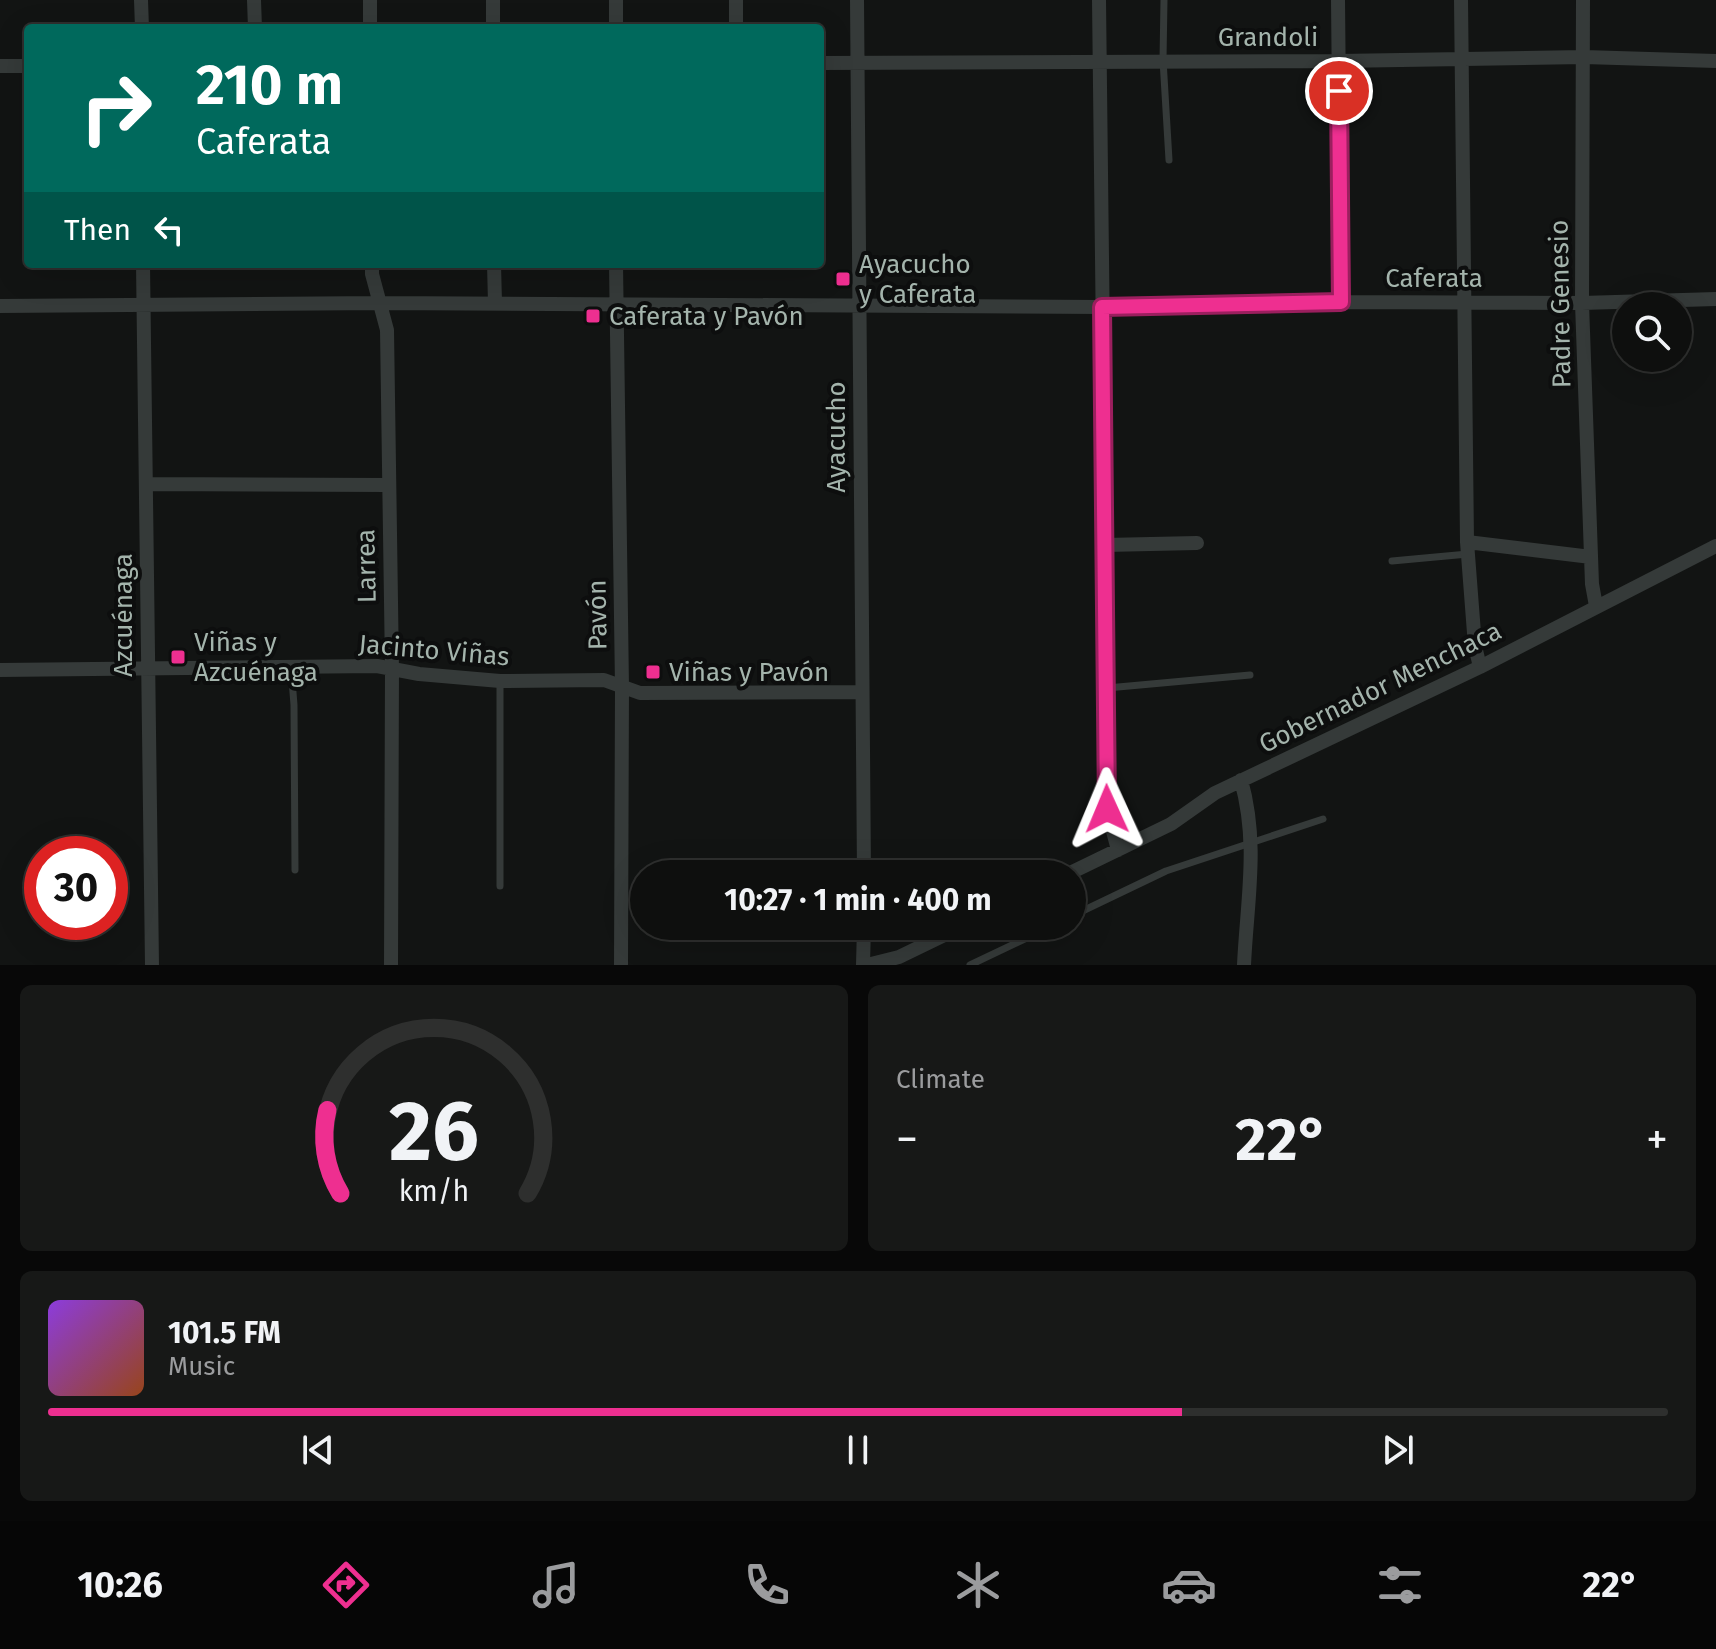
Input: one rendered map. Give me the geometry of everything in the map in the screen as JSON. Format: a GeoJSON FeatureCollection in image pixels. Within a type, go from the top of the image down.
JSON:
{"type":"FeatureCollection","features":[{"type":"Feature","properties":{"kind":"street"},"geometry":{"type":"LineString","coordinates":[[141,0],[142,24]]}},
{"type":"Feature","properties":{"kind":"street"},"geometry":{"type":"LineString","coordinates":[[254,0],[255,24]]}},
{"type":"Feature","properties":{"kind":"street"},"geometry":{"type":"LineString","coordinates":[[370,0],[370,24]]}},
{"type":"Feature","properties":{"kind":"street"},"geometry":{"type":"LineString","coordinates":[[493,0],[493,24]]}},
{"type":"Feature","properties":{"kind":"street"},"geometry":{"type":"LineString","coordinates":[[616,0],[616,24]]}},
{"type":"Feature","properties":{"kind":"street"},"geometry":{"type":"LineString","coordinates":[[736,0],[736,24]]}},
{"type":"Feature","properties":{"kind":"street","name":"Ayacucho"},"geometry":{"type":"LineString","coordinates":[[857,0],[864,860]]}},
{"type":"Feature","properties":{"kind":"street"},"geometry":{"type":"LineString","coordinates":[[1099,0],[1107,809],[1118,850]]}},
{"type":"Feature","properties":{"kind":"street"},"geometry":{"type":"LineString","coordinates":[[1338,0],[1341,302]]}},
{"type":"Feature","properties":{"kind":"street"},"geometry":{"type":"LineString","coordinates":[[1461,0],[1467,548],[1475,646],[1480,667]]}},
{"type":"Feature","properties":{"kind":"street","name":"Padre Genesio"},"geometry":{"type":"LineString","coordinates":[[1583,0],[1582,303],[1592,584],[1596,606]]}},
{"type":"Feature","properties":{"kind":"street","name":"Grandoli"},"geometry":{"type":"LineString","coordinates":[[824,63],[1584,57],[1716,61]]}},
{"type":"Feature","properties":{"kind":"street"},"geometry":{"type":"LineString","coordinates":[[0,66],[24,66]]}},
{"type":"Feature","properties":{"kind":"street","name":"Azcuénaga"},"geometry":{"type":"LineString","coordinates":[[143,268],[152,965]]}},
{"type":"Feature","properties":{"kind":"street","name":"Larrea"},"geometry":{"type":"LineString","coordinates":[[372,268],[387,330],[392,669],[391,965]]}},
{"type":"Feature","properties":{"kind":"street"},"geometry":{"type":"LineString","coordinates":[[494,268],[495,303]]}},
{"type":"Feature","properties":{"kind":"street","name":"Pavón"},"geometry":{"type":"LineString","coordinates":[[616,268],[622,687],[621,965]]}},
{"type":"Feature","properties":{"kind":"street","name":"Caferata"},"geometry":{"type":"LineString","coordinates":[[0,306],[495,303],[1102,307],[1716,299]]}},
{"type":"Feature","properties":{"kind":"street"},"geometry":{"type":"LineString","coordinates":[[146,484],[388,485]]}},
{"type":"Feature","properties":{"kind":"street"},"geometry":{"type":"LineString","coordinates":[[1105,545],[1197,543]]}},
{"type":"Feature","properties":{"kind":"street","name":"Gobernador Menchaca"},"geometry":{"type":"LineString","coordinates":[[1086,865],[1171,824],[1203,800],[1241,780],[1480,667],[1716,546]]}},
{"type":"Feature","properties":{"kind":"street"},"geometry":{"type":"LineString","coordinates":[[1467,548],[1591,557]]}},
{"type":"Feature","properties":{"kind":"street","name":"Jacinto Viñas"},"geometry":{"type":"LineString","coordinates":[[0,670],[377,666],[419,674],[500,681],[604,680],[640,693],[861,692]]}},
{"type":"Feature","properties":{"kind":"street"},"geometry":{"type":"LineString","coordinates":[[1241,780],[1250,810],[1252,840],[1244,965]]}},
{"type":"Feature","properties":{"kind":"street"},"geometry":{"type":"LineString","coordinates":[[864,940],[865,965],[899,957],[934,940]]}},
{"type":"Feature","properties":{"kind":"lane"},"geometry":{"type":"LineString","coordinates":[[1164,0],[1163,60],[1169,160]]}},
{"type":"Feature","properties":{"kind":"lane"},"geometry":{"type":"LineString","coordinates":[[1392,561],[1467,548]]}},
{"type":"Feature","properties":{"kind":"lane"},"geometry":{"type":"LineString","coordinates":[[291,667],[295,870]]}},
{"type":"Feature","properties":{"kind":"lane"},"geometry":{"type":"LineString","coordinates":[[1107,688],[1250,675]]}},
{"type":"Feature","properties":{"kind":"lane"},"geometry":{"type":"LineString","coordinates":[[500,681],[500,886]]}},
{"type":"Feature","properties":{"kind":"lane"},"geometry":{"type":"LineString","coordinates":[[1086,909],[1166,871],[1323,819]]}},
{"type":"Feature","properties":{"kind":"lane"},"geometry":{"type":"LineString","coordinates":[[970,965],[1023,940]]}},
{"type":"Feature","properties":{"kind":"place","name":"Ayacucho y Caferata"},"geometry":{"type":"Point","coordinates":[843,279]}},
{"type":"Feature","properties":{"kind":"place","name":"Caferata y Pavón"},"geometry":{"type":"Point","coordinates":[593,316]}},
{"type":"Feature","properties":{"kind":"place","name":"Viñas y Azcuénaga"},"geometry":{"type":"Point","coordinates":[178,657]}},
{"type":"Feature","properties":{"kind":"place","name":"Viñas y Pavón"},"geometry":{"type":"Point","coordinates":[653,672]}},
{"type":"Feature","properties":{"kind":"route"},"geometry":{"type":"LineString","coordinates":[[1107,809],[1102,307],[1341,302],[1339,91]]}}]}
